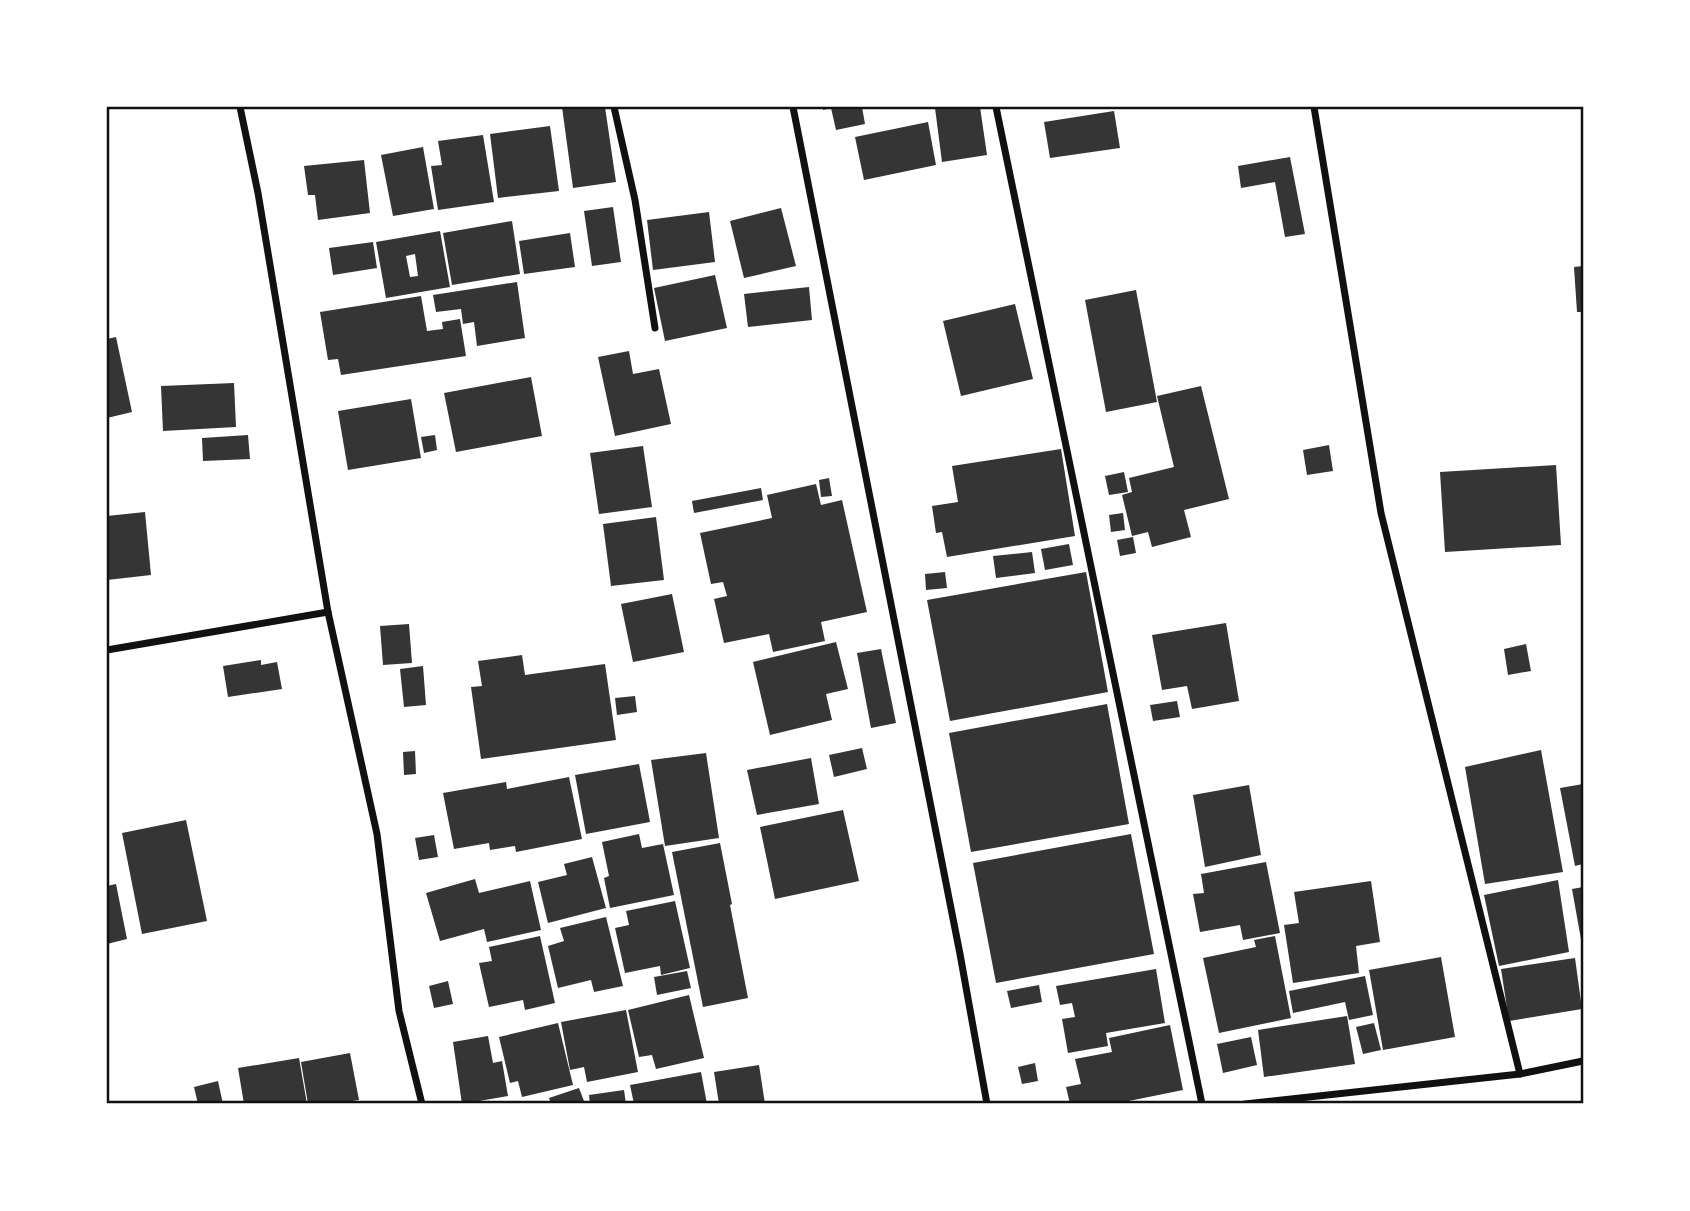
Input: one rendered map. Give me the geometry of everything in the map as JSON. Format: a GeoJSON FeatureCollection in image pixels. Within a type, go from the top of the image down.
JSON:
{"type":"FeatureCollection","features":[{"type":"Feature","properties":{"kind":"street"},"geometry":{"type":"LineString","coordinates":[[240,107],[258,193],[328,612],[377,834],[398,1011],[422,1104]]}},
{"type":"Feature","properties":{"kind":"street"},"geometry":{"type":"LineString","coordinates":[[614,107],[635,200],[654,328]]}},
{"type":"Feature","properties":{"kind":"street"},"geometry":{"type":"LineString","coordinates":[[793,107],[987,1104]]}},
{"type":"Feature","properties":{"kind":"street"},"geometry":{"type":"LineString","coordinates":[[996,107],[1202,1104]]}},
{"type":"Feature","properties":{"kind":"street"},"geometry":{"type":"LineString","coordinates":[[1314,107],[1381,513],[1520,1074]]}},
{"type":"Feature","properties":{"kind":"street"},"geometry":{"type":"LineString","coordinates":[[107,650],[328,612]]}},
{"type":"Feature","properties":{"kind":"street"},"geometry":{"type":"LineString","coordinates":[[1245,1104],[1520,1074],[1583,1061]]}},
{"type":"Feature","properties":{"kind":"building"},"geometry":{"type":"Polygon","coordinates":[[[562,107],[605,107],[616,182],[573,188],[562,107]]]}},
{"type":"Feature","properties":{"kind":"building"},"geometry":{"type":"Polygon","coordinates":[[[823,107],[862,107],[865,124],[836,130],[831,108],[823,110],[823,107]]]}},
{"type":"Feature","properties":{"kind":"building"},"geometry":{"type":"Polygon","coordinates":[[[980,107],[987,155],[942,162],[935,108],[980,107]]]}},
{"type":"Feature","properties":{"kind":"building"},"geometry":{"type":"Polygon","coordinates":[[[1114,111],[1120,148],[1050,158],[1044,122],[1114,111]]]}},
{"type":"Feature","properties":{"kind":"building"},"geometry":{"type":"Polygon","coordinates":[[[928,122],[936,165],[864,180],[855,137],[928,122]]]}},
{"type":"Feature","properties":{"kind":"building"},"geometry":{"type":"Polygon","coordinates":[[[550,126],[559,191],[498,198],[490,134],[550,126]]]}},
{"type":"Feature","properties":{"kind":"building"},"geometry":{"type":"Polygon","coordinates":[[[483,135],[494,202],[438,210],[431,166],[442,165],[438,141],[483,135]]]}},
{"type":"Feature","properties":{"kind":"building"},"geometry":{"type":"Polygon","coordinates":[[[423,147],[434,209],[393,216],[381,155],[423,147]]]}},
{"type":"Feature","properties":{"kind":"building"},"geometry":{"type":"Polygon","coordinates":[[[1290,157],[1305,234],[1285,237],[1275,182],[1241,188],[1238,166],[1290,157]]]}},
{"type":"Feature","properties":{"kind":"building"},"geometry":{"type":"Polygon","coordinates":[[[364,160],[370,213],[318,220],[315,195],[308,195],[304,166],[364,160]]]}},
{"type":"Feature","properties":{"kind":"building"},"geometry":{"type":"Polygon","coordinates":[[[613,207],[621,262],[592,266],[584,211],[613,207]]]}},
{"type":"Feature","properties":{"kind":"building"},"geometry":{"type":"Polygon","coordinates":[[[781,208],[796,266],[744,278],[730,221],[781,208]]]}},
{"type":"Feature","properties":{"kind":"building"},"geometry":{"type":"Polygon","coordinates":[[[709,212],[715,262],[653,270],[647,220],[709,212]]]}},
{"type":"Feature","properties":{"kind":"building"},"geometry":{"type":"Polygon","coordinates":[[[512,221],[520,274],[452,285],[443,233],[512,221]]]}},
{"type":"Feature","properties":{"kind":"building"},"geometry":{"type":"Polygon","coordinates":[[[440,231],[450,287],[386,298],[376,242],[440,231]],[[415,254],[406,256],[410,277],[418,276],[415,254]]]}},
{"type":"Feature","properties":{"kind":"building"},"geometry":{"type":"Polygon","coordinates":[[[570,233],[575,267],[524,274],[519,241],[570,233]]]}},
{"type":"Feature","properties":{"kind":"building"},"geometry":{"type":"Polygon","coordinates":[[[373,242],[377,268],[333,275],[329,248],[373,242]]]}},
{"type":"Feature","properties":{"kind":"building"},"geometry":{"type":"Polygon","coordinates":[[[1583,266],[1583,312],[1577,312],[1574,267],[1583,266]]]}},
{"type":"Feature","properties":{"kind":"building"},"geometry":{"type":"Polygon","coordinates":[[[715,275],[727,328],[665,341],[654,288],[715,275]]]}},
{"type":"Feature","properties":{"kind":"building"},"geometry":{"type":"Polygon","coordinates":[[[517,282],[525,338],[477,346],[474,322],[463,324],[461,309],[436,312],[433,295],[517,282]]]}},
{"type":"Feature","properties":{"kind":"building"},"geometry":{"type":"Polygon","coordinates":[[[809,287],[812,320],[748,327],[744,294],[809,287]]]}},
{"type":"Feature","properties":{"kind":"building"},"geometry":{"type":"Polygon","coordinates":[[[1136,290],[1157,402],[1106,412],[1085,300],[1136,290]]]}},
{"type":"Feature","properties":{"kind":"building"},"geometry":{"type":"Polygon","coordinates":[[[421,296],[427,331],[443,329],[442,322],[460,319],[466,356],[341,375],[338,359],[328,360],[320,312],[421,296]]]}},
{"type":"Feature","properties":{"kind":"building"},"geometry":{"type":"Polygon","coordinates":[[[1015,304],[1033,379],[961,396],[943,321],[1015,304]]]}},
{"type":"Feature","properties":{"kind":"building"},"geometry":{"type":"Polygon","coordinates":[[[116,337],[132,412],[107,418],[107,339],[116,337]]]}},
{"type":"Feature","properties":{"kind":"building"},"geometry":{"type":"Polygon","coordinates":[[[629,351],[633,374],[659,369],[671,424],[615,436],[598,357],[629,351]]]}},
{"type":"Feature","properties":{"kind":"building"},"geometry":{"type":"Polygon","coordinates":[[[531,377],[542,436],[456,452],[444,393],[531,377]]]}},
{"type":"Feature","properties":{"kind":"building"},"geometry":{"type":"Polygon","coordinates":[[[234,383],[236,427],[163,431],[161,386],[234,383]]]}},
{"type":"Feature","properties":{"kind":"building"},"geometry":{"type":"Polygon","coordinates":[[[1201,386],[1229,499],[1184,510],[1191,537],[1152,547],[1148,532],[1132,536],[1122,495],[1132,492],[1129,478],[1174,467],[1157,396],[1201,386]]]}},
{"type":"Feature","properties":{"kind":"building"},"geometry":{"type":"Polygon","coordinates":[[[411,399],[421,458],[348,470],[338,411],[411,399]]]}},
{"type":"Feature","properties":{"kind":"building"},"geometry":{"type":"Polygon","coordinates":[[[248,435],[250,459],[203,461],[202,438],[248,435]]]}},
{"type":"Feature","properties":{"kind":"building"},"geometry":{"type":"Polygon","coordinates":[[[435,435],[437,450],[424,453],[421,437],[435,435]]]}},
{"type":"Feature","properties":{"kind":"building"},"geometry":{"type":"Polygon","coordinates":[[[1329,445],[1333,471],[1307,475],[1303,450],[1329,445]]]}},
{"type":"Feature","properties":{"kind":"building"},"geometry":{"type":"Polygon","coordinates":[[[643,446],[652,507],[599,514],[590,453],[643,446]]]}},
{"type":"Feature","properties":{"kind":"building"},"geometry":{"type":"Polygon","coordinates":[[[1061,449],[1075,536],[947,557],[942,532],[936,533],[932,506],[958,502],[952,466],[1061,449]]]}},
{"type":"Feature","properties":{"kind":"building"},"geometry":{"type":"Polygon","coordinates":[[[1556,465],[1561,545],[1445,552],[1440,472],[1556,465]]]}},
{"type":"Feature","properties":{"kind":"building"},"geometry":{"type":"Polygon","coordinates":[[[1124,472],[1128,492],[1109,495],[1105,476],[1124,472]]]}},
{"type":"Feature","properties":{"kind":"building"},"geometry":{"type":"Polygon","coordinates":[[[829,478],[832,496],[821,497],[819,480],[829,478]]]}},
{"type":"Feature","properties":{"kind":"building"},"geometry":{"type":"Polygon","coordinates":[[[816,484],[821,505],[842,500],[867,612],[821,622],[825,641],[773,652],[769,634],[724,643],[714,599],[727,596],[723,582],[711,584],[700,533],[772,518],[767,495],[816,484]]]}},
{"type":"Feature","properties":{"kind":"building"},"geometry":{"type":"Polygon","coordinates":[[[761,488],[763,500],[694,513],[692,501],[761,488]]]}},
{"type":"Feature","properties":{"kind":"building"},"geometry":{"type":"Polygon","coordinates":[[[145,512],[151,575],[107,580],[107,516],[145,512]]]}},
{"type":"Feature","properties":{"kind":"building"},"geometry":{"type":"Polygon","coordinates":[[[1123,513],[1125,530],[1111,532],[1109,515],[1123,513]]]}},
{"type":"Feature","properties":{"kind":"building"},"geometry":{"type":"Polygon","coordinates":[[[656,517],[664,580],[611,586],[603,524],[656,517]]]}},
{"type":"Feature","properties":{"kind":"building"},"geometry":{"type":"Polygon","coordinates":[[[1133,537],[1136,553],[1120,556],[1117,540],[1133,537]]]}},
{"type":"Feature","properties":{"kind":"building"},"geometry":{"type":"Polygon","coordinates":[[[1069,544],[1073,565],[1045,570],[1041,549],[1069,544]]]}},
{"type":"Feature","properties":{"kind":"building"},"geometry":{"type":"Polygon","coordinates":[[[1032,552],[1035,573],[996,578],[993,556],[1032,552]]]}},
{"type":"Feature","properties":{"kind":"building"},"geometry":{"type":"Polygon","coordinates":[[[945,572],[947,588],[926,590],[925,574],[945,572]]]}},
{"type":"Feature","properties":{"kind":"building"},"geometry":{"type":"Polygon","coordinates":[[[1086,572],[1108,692],[950,721],[927,600],[1086,572]]]}},
{"type":"Feature","properties":{"kind":"building"},"geometry":{"type":"Polygon","coordinates":[[[672,594],[684,652],[633,662],[621,604],[672,594]]]}},
{"type":"Feature","properties":{"kind":"building"},"geometry":{"type":"Polygon","coordinates":[[[1226,623],[1239,701],[1192,709],[1187,686],[1162,690],[1152,635],[1226,623]]]}},
{"type":"Feature","properties":{"kind":"building"},"geometry":{"type":"Polygon","coordinates":[[[409,624],[412,663],[383,665],[380,626],[409,624]]]}},
{"type":"Feature","properties":{"kind":"building"},"geometry":{"type":"Polygon","coordinates":[[[836,642],[848,689],[826,694],[832,720],[770,735],[753,662],[836,642]]]}},
{"type":"Feature","properties":{"kind":"building"},"geometry":{"type":"Polygon","coordinates":[[[1526,644],[1531,671],[1508,675],[1504,649],[1526,644]]]}},
{"type":"Feature","properties":{"kind":"building"},"geometry":{"type":"Polygon","coordinates":[[[881,649],[896,723],[871,728],[857,653],[881,649]]]}},
{"type":"Feature","properties":{"kind":"building"},"geometry":{"type":"Polygon","coordinates":[[[522,655],[525,675],[605,664],[616,740],[481,759],[471,687],[482,686],[478,661],[522,655]]]}},
{"type":"Feature","properties":{"kind":"building"},"geometry":{"type":"Polygon","coordinates":[[[261,660],[261,665],[277,662],[282,689],[228,697],[223,666],[261,660]]]}},
{"type":"Feature","properties":{"kind":"building"},"geometry":{"type":"Polygon","coordinates":[[[423,666],[426,705],[404,707],[400,669],[423,666]]]}},
{"type":"Feature","properties":{"kind":"building"},"geometry":{"type":"Polygon","coordinates":[[[635,696],[637,712],[617,715],[615,698],[635,696]]]}},
{"type":"Feature","properties":{"kind":"building"},"geometry":{"type":"Polygon","coordinates":[[[1177,701],[1180,717],[1153,721],[1150,705],[1177,701]]]}},
{"type":"Feature","properties":{"kind":"building"},"geometry":{"type":"Polygon","coordinates":[[[1107,704],[1129,824],[971,852],[949,733],[1107,704]]]}},
{"type":"Feature","properties":{"kind":"building"},"geometry":{"type":"Polygon","coordinates":[[[862,748],[867,769],[834,777],[829,755],[862,748]]]}},
{"type":"Feature","properties":{"kind":"building"},"geometry":{"type":"Polygon","coordinates":[[[1541,750],[1563,872],[1485,884],[1465,767],[1541,750]]]}},
{"type":"Feature","properties":{"kind":"building"},"geometry":{"type":"Polygon","coordinates":[[[415,751],[416,774],[404,775],[403,752],[415,751]]]}},
{"type":"Feature","properties":{"kind":"building"},"geometry":{"type":"Polygon","coordinates":[[[706,753],[719,838],[665,846],[651,760],[706,753]]]}},
{"type":"Feature","properties":{"kind":"building"},"geometry":{"type":"Polygon","coordinates":[[[811,758],[819,804],[757,815],[747,770],[811,758]]]}},
{"type":"Feature","properties":{"kind":"building"},"geometry":{"type":"Polygon","coordinates":[[[639,764],[650,822],[586,834],[575,775],[639,764]]]}},
{"type":"Feature","properties":{"kind":"building"},"geometry":{"type":"Polygon","coordinates":[[[569,777],[582,839],[516,852],[515,846],[490,850],[489,843],[454,849],[443,793],[506,782],[507,789],[569,777]]]}},
{"type":"Feature","properties":{"kind":"building"},"geometry":{"type":"Polygon","coordinates":[[[1583,784],[1583,864],[1575,866],[1560,788],[1583,784]]]}},
{"type":"Feature","properties":{"kind":"building"},"geometry":{"type":"Polygon","coordinates":[[[1249,785],[1261,855],[1205,867],[1193,795],[1249,785]]]}},
{"type":"Feature","properties":{"kind":"building"},"geometry":{"type":"Polygon","coordinates":[[[843,810],[859,881],[775,899],[760,827],[843,810]]]}},
{"type":"Feature","properties":{"kind":"building"},"geometry":{"type":"Polygon","coordinates":[[[186,820],[207,921],[142,934],[122,833],[186,820]]]}},
{"type":"Feature","properties":{"kind":"building"},"geometry":{"type":"Polygon","coordinates":[[[639,834],[642,848],[663,844],[674,895],[610,908],[604,878],[609,876],[602,842],[639,834]]]}},
{"type":"Feature","properties":{"kind":"building"},"geometry":{"type":"Polygon","coordinates":[[[1131,834],[1154,954],[996,983],[973,863],[1131,834]]]}},
{"type":"Feature","properties":{"kind":"building"},"geometry":{"type":"Polygon","coordinates":[[[434,835],[438,857],[419,860],[415,838],[434,835]]]}},
{"type":"Feature","properties":{"kind":"building"},"geometry":{"type":"Polygon","coordinates":[[[720,843],[748,998],[703,1007],[672,852],[720,843]]]}},
{"type":"Feature","properties":{"kind":"building"},"geometry":{"type":"Polygon","coordinates":[[[592,857],[606,908],[548,923],[538,882],[567,875],[564,864],[592,857]]]}},
{"type":"Feature","properties":{"kind":"building"},"geometry":{"type":"Polygon","coordinates":[[[1266,862],[1280,933],[1243,940],[1240,925],[1200,932],[1193,894],[1204,893],[1201,874],[1266,862]]]}},
{"type":"Feature","properties":{"kind":"building"},"geometry":{"type":"Polygon","coordinates":[[[475,879],[479,893],[530,881],[541,930],[487,942],[484,929],[440,941],[426,893],[475,879]]]}},
{"type":"Feature","properties":{"kind":"building"},"geometry":{"type":"Polygon","coordinates":[[[1558,880],[1569,952],[1499,966],[1484,895],[1558,880]]]}},
{"type":"Feature","properties":{"kind":"building"},"geometry":{"type":"Polygon","coordinates":[[[1371,881],[1380,942],[1356,946],[1359,973],[1293,983],[1284,925],[1299,923],[1294,892],[1371,881]]]}},
{"type":"Feature","properties":{"kind":"building"},"geometry":{"type":"Polygon","coordinates":[[[116,884],[127,939],[107,944],[107,886],[116,884]]]}},
{"type":"Feature","properties":{"kind":"building"},"geometry":{"type":"Polygon","coordinates":[[[1583,887],[1583,945],[1582,945],[1572,889],[1583,887]]]}},
{"type":"Feature","properties":{"kind":"building"},"geometry":{"type":"Polygon","coordinates":[[[675,901],[690,968],[661,975],[660,966],[625,973],[615,928],[629,925],[626,911],[675,901]]]}},
{"type":"Feature","properties":{"kind":"building"},"geometry":{"type":"Polygon","coordinates":[[[606,917],[623,986],[594,992],[591,980],[558,988],[548,946],[564,941],[560,928],[606,917]]]}},
{"type":"Feature","properties":{"kind":"building"},"geometry":{"type":"Polygon","coordinates":[[[540,936],[555,1003],[525,1010],[523,1000],[489,1007],[479,963],[492,961],[489,947],[540,936]]]}},
{"type":"Feature","properties":{"kind":"building"},"geometry":{"type":"Polygon","coordinates":[[[1275,936],[1291,1018],[1219,1033],[1203,958],[1256,947],[1254,940],[1275,936]]]}},
{"type":"Feature","properties":{"kind":"building"},"geometry":{"type":"Polygon","coordinates":[[[1441,957],[1455,1037],[1383,1050],[1369,970],[1441,957]]]}},
{"type":"Feature","properties":{"kind":"building"},"geometry":{"type":"Polygon","coordinates":[[[1575,958],[1582,1009],[1509,1021],[1501,969],[1575,958]]]}},
{"type":"Feature","properties":{"kind":"building"},"geometry":{"type":"Polygon","coordinates":[[[1156,969],[1165,1023],[1106,1033],[1108,1046],[1068,1053],[1062,1019],[1075,1017],[1072,1003],[1060,1005],[1056,986],[1156,969]]]}},
{"type":"Feature","properties":{"kind":"building"},"geometry":{"type":"Polygon","coordinates":[[[687,971],[691,988],[657,995],[654,977],[687,971]]]}},
{"type":"Feature","properties":{"kind":"building"},"geometry":{"type":"Polygon","coordinates":[[[1365,976],[1373,1015],[1349,1020],[1345,1002],[1293,1013],[1289,991],[1365,976]]]}},
{"type":"Feature","properties":{"kind":"building"},"geometry":{"type":"Polygon","coordinates":[[[448,981],[453,1004],[434,1008],[429,986],[448,981]]]}},
{"type":"Feature","properties":{"kind":"building"},"geometry":{"type":"Polygon","coordinates":[[[1039,985],[1042,1002],[1011,1008],[1007,991],[1039,985]]]}},
{"type":"Feature","properties":{"kind":"building"},"geometry":{"type":"Polygon","coordinates":[[[689,995],[704,1058],[656,1069],[652,1055],[639,1057],[628,1010],[689,995]]]}},
{"type":"Feature","properties":{"kind":"building"},"geometry":{"type":"Polygon","coordinates":[[[626,1010],[638,1072],[587,1082],[584,1067],[570,1070],[561,1022],[626,1010]]]}},
{"type":"Feature","properties":{"kind":"building"},"geometry":{"type":"Polygon","coordinates":[[[1347,1016],[1355,1064],[1264,1077],[1258,1030],[1347,1016]]]}},
{"type":"Feature","properties":{"kind":"building"},"geometry":{"type":"Polygon","coordinates":[[[558,1023],[573,1085],[522,1097],[518,1081],[510,1083],[499,1037],[558,1023]]]}},
{"type":"Feature","properties":{"kind":"building"},"geometry":{"type":"Polygon","coordinates":[[[1374,1023],[1381,1050],[1363,1054],[1356,1027],[1374,1023]]]}},
{"type":"Feature","properties":{"kind":"building"},"geometry":{"type":"Polygon","coordinates":[[[1170,1025],[1183,1090],[1114,1104],[1070,1104],[1066,1087],[1081,1084],[1075,1059],[1112,1052],[1109,1038],[1170,1025]]]}},
{"type":"Feature","properties":{"kind":"building"},"geometry":{"type":"Polygon","coordinates":[[[488,1036],[493,1063],[502,1061],[508,1096],[462,1104],[453,1042],[488,1036]]]}},
{"type":"Feature","properties":{"kind":"building"},"geometry":{"type":"Polygon","coordinates":[[[1251,1037],[1257,1065],[1223,1073],[1217,1044],[1251,1037]]]}},
{"type":"Feature","properties":{"kind":"building"},"geometry":{"type":"Polygon","coordinates":[[[350,1053],[359,1100],[308,1104],[301,1062],[350,1053]]]}},
{"type":"Feature","properties":{"kind":"building"},"geometry":{"type":"Polygon","coordinates":[[[299,1058],[307,1104],[244,1104],[238,1068],[299,1058]]]}},
{"type":"Feature","properties":{"kind":"building"},"geometry":{"type":"Polygon","coordinates":[[[1035,1063],[1038,1081],[1022,1084],[1018,1067],[1035,1063]]]}},
{"type":"Feature","properties":{"kind":"building"},"geometry":{"type":"Polygon","coordinates":[[[759,1065],[765,1104],[719,1104],[714,1072],[759,1065]]]}},
{"type":"Feature","properties":{"kind":"building"},"geometry":{"type":"Polygon","coordinates":[[[701,1072],[707,1104],[634,1104],[630,1085],[701,1072]]]}},
{"type":"Feature","properties":{"kind":"building"},"geometry":{"type":"Polygon","coordinates":[[[218,1081],[223,1104],[198,1104],[194,1087],[218,1081]]]}},
{"type":"Feature","properties":{"kind":"building"},"geometry":{"type":"Polygon","coordinates":[[[579,1088],[584,1101],[551,1104],[549,1098],[579,1088]]]}},
{"type":"Feature","properties":{"kind":"building"},"geometry":{"type":"Polygon","coordinates":[[[624,1090],[626,1104],[590,1104],[589,1095],[624,1090]]]}}]}
